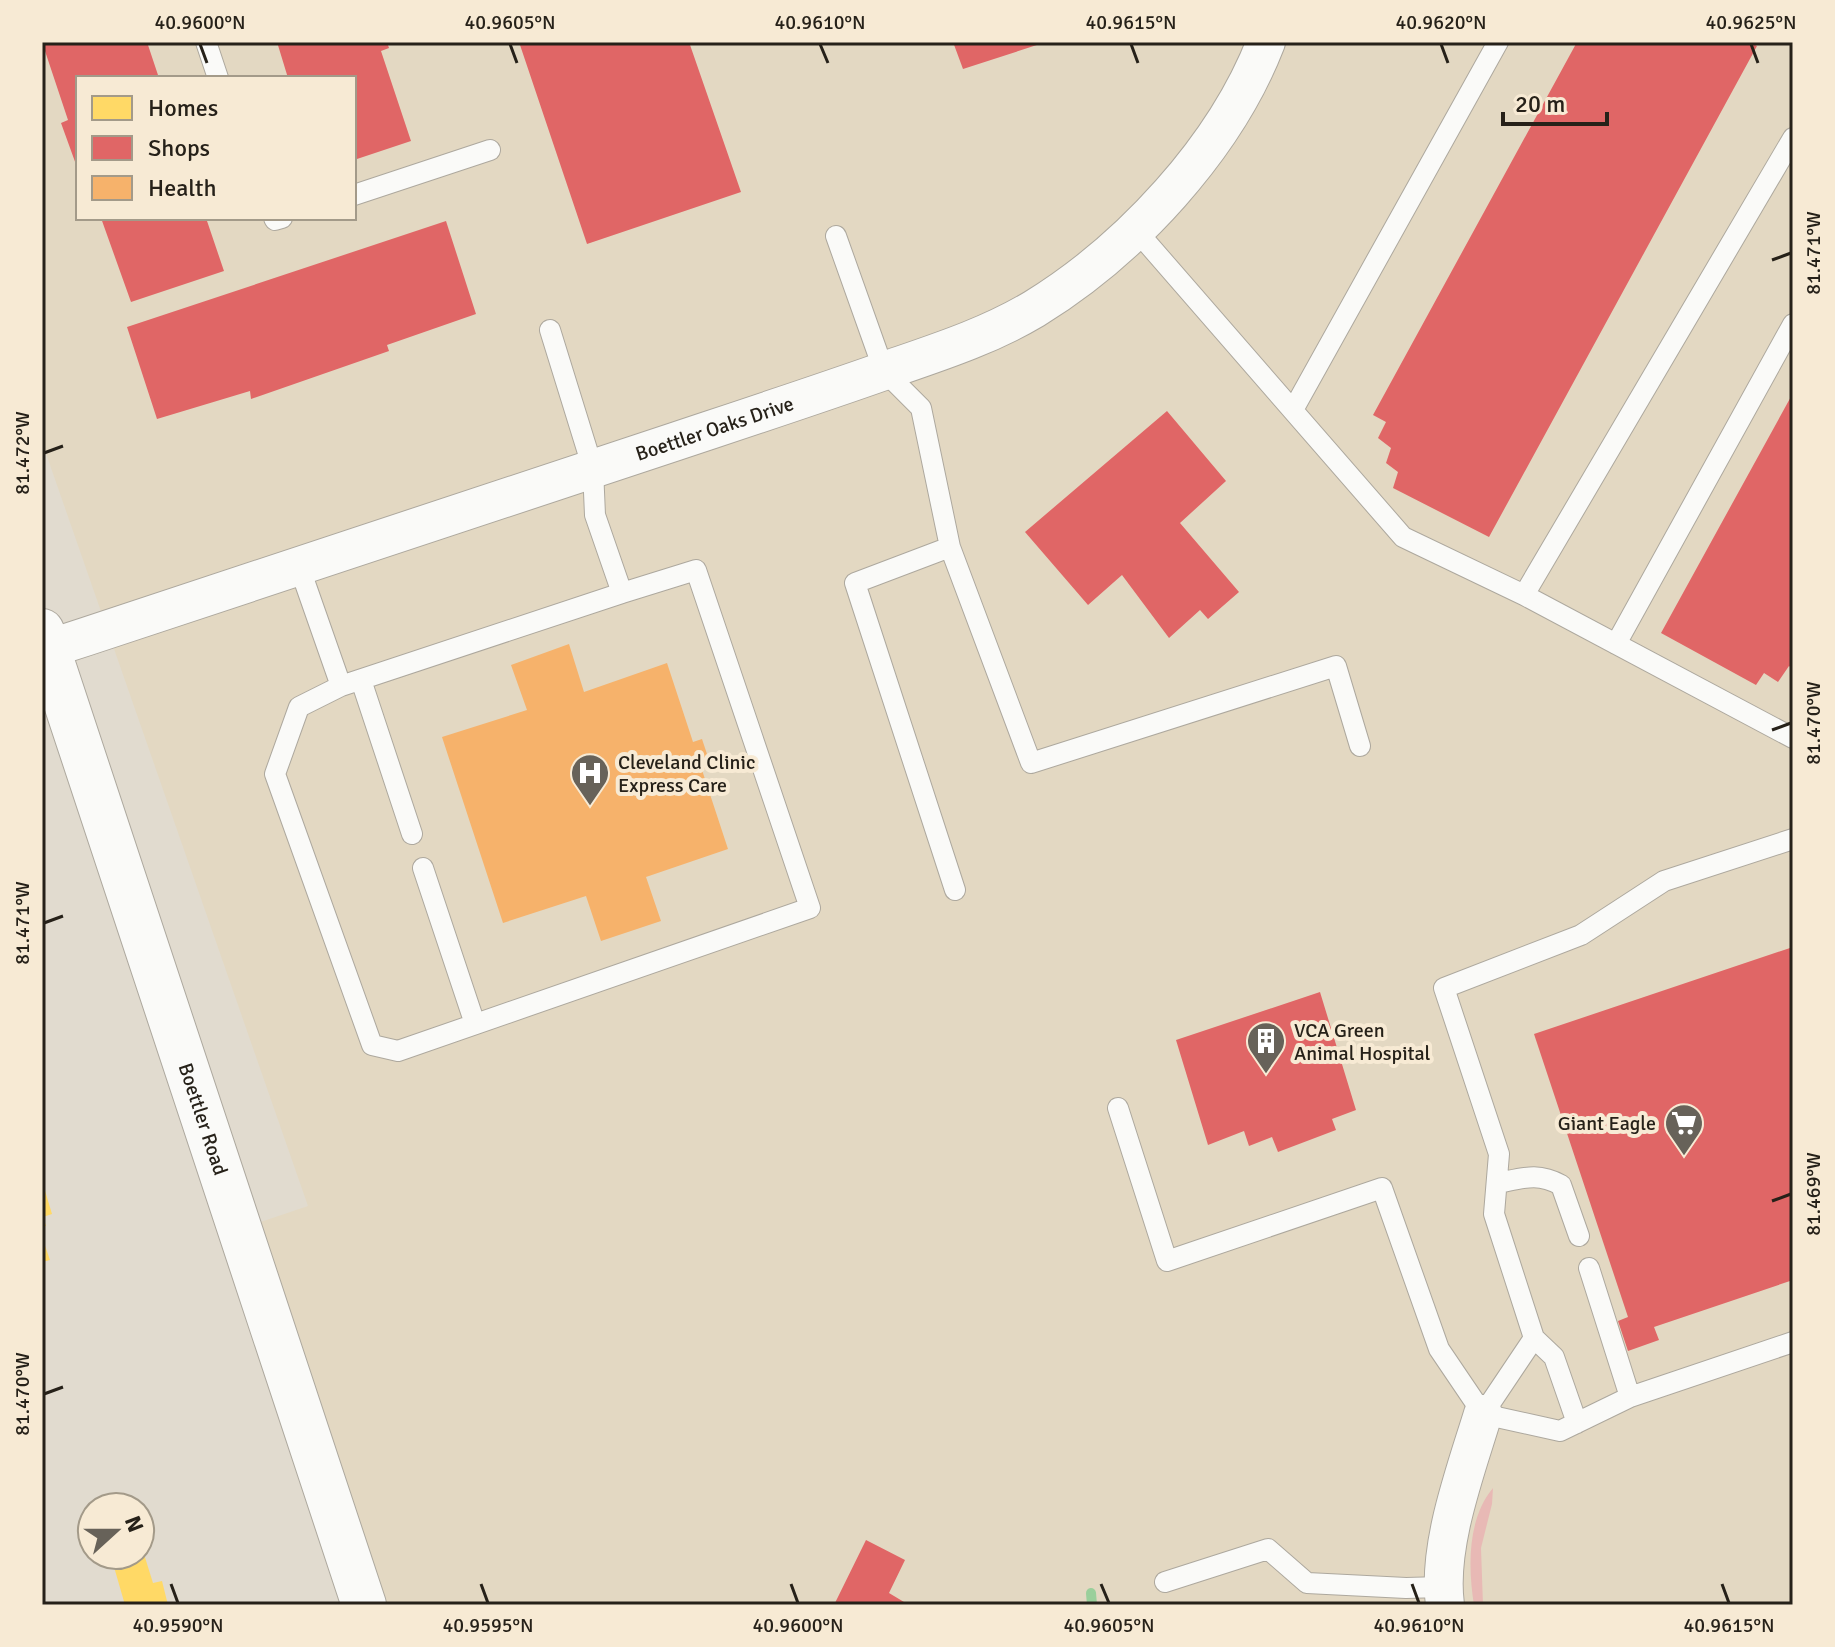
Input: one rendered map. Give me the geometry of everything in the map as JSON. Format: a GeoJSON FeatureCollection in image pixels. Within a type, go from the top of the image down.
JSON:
{"type":"FeatureCollection","features":[{"type":"Feature","properties":{"kind":"street","name":"Boettler Oaks Drive"},"geometry":{"type":"LineString","coordinates":[[45,640],[299,566],[980,338],[1035,308],[1102,260],[1154,211],[1201,156],[1235,104],[1266,42]]}},
{"type":"Feature","properties":{"kind":"street","name":"Boettler Road"},"geometry":{"type":"LineString","coordinates":[[45,640],[364,1605]]}},
{"type":"Feature","properties":{"kind":"street"},"geometry":{"type":"LineString","coordinates":[[1444,1596],[1454,1508],[1483,1414]]}},
{"type":"Feature","properties":{"kind":"lane"},"geometry":{"type":"LineString","coordinates":[[206,42],[217,76]]}},
{"type":"Feature","properties":{"kind":"lane"},"geometry":{"type":"LineString","coordinates":[[1293,410],[1498,42]]}},
{"type":"Feature","properties":{"kind":"lane"},"geometry":{"type":"LineString","coordinates":[[1524,595],[1793,138]]}},
{"type":"Feature","properties":{"kind":"lane"},"geometry":{"type":"LineString","coordinates":[[356,194],[490,150]]}},
{"type":"Feature","properties":{"kind":"lane"},"geometry":{"type":"LineString","coordinates":[[1135,229],[1403,537],[1524,595],[1793,738]]}},
{"type":"Feature","properties":{"kind":"lane"},"geometry":{"type":"LineString","coordinates":[[836,236],[884,371],[921,408],[950,547],[1031,763],[1336,666],[1360,746]]}},
{"type":"Feature","properties":{"kind":"lane"},"geometry":{"type":"LineString","coordinates":[[1616,644],[1793,324]]}},
{"type":"Feature","properties":{"kind":"lane"},"geometry":{"type":"LineString","coordinates":[[550,330],[593,469],[595,515],[622,593]]}},
{"type":"Feature","properties":{"kind":"lane"},"geometry":{"type":"LineString","coordinates":[[950,547],[855,583],[955,890]]}},
{"type":"Feature","properties":{"kind":"lane"},"geometry":{"type":"LineString","coordinates":[[299,566],[351,683],[412,834]]}},
{"type":"Feature","properties":{"kind":"lane"},"geometry":{"type":"LineString","coordinates":[[696,570],[810,908],[398,1051],[372,1045],[275,774],[299,707],[351,683],[622,593],[696,570]]}},
{"type":"Feature","properties":{"kind":"lane"},"geometry":{"type":"LineString","coordinates":[[1577,1423],[1554,1357],[1534,1338],[1494,1214],[1499,1154],[1444,988],[1581,935],[1664,881],[1793,839]]}},
{"type":"Feature","properties":{"kind":"lane"},"geometry":{"type":"LineString","coordinates":[[423,868],[475,1024]]}},
{"type":"Feature","properties":{"kind":"lane"},"geometry":{"type":"LineString","coordinates":[[1118,1108],[1167,1261],[1382,1188],[1439,1349],[1483,1414],[1560,1431],[1630,1397],[1793,1342]]}},
{"type":"Feature","properties":{"kind":"lane"},"geometry":{"type":"LineString","coordinates":[[1498,1183],[1546,1177],[1561,1185],[1579,1236]]}},
{"type":"Feature","properties":{"kind":"lane"},"geometry":{"type":"LineString","coordinates":[[1589,1268],[1630,1397]]}},
{"type":"Feature","properties":{"kind":"lane"},"geometry":{"type":"LineString","coordinates":[[1483,1414],[1534,1338]]}},
{"type":"Feature","properties":{"kind":"lane"},"geometry":{"type":"LineString","coordinates":[[1165,1582],[1268,1549],[1307,1583],[1406,1588],[1444,1596]]}},
{"type":"Feature","properties":{"kind":"shaded area"},"geometry":{"type":"Polygon","coordinates":[[[42,42],[1793,42],[1793,1605],[364,1605],[240,1229],[308,1206],[42,442],[42,42]]]}},
{"type":"Feature","properties":{"kind":"shaded area"},"geometry":{"type":"Polygon","coordinates":[[[1493,1488],[1481,1548],[1483,1605],[1474,1605],[1471,1560],[1474,1529],[1484,1500],[1493,1488]]]}},
{"type":"Feature","properties":{"kind":"building: Homes"},"geometry":{"type":"Polygon","coordinates":[[[43,1184],[52,1214],[43,1217],[46,1226],[42,1227],[43,1184]]]}},
{"type":"Feature","properties":{"kind":"building: Homes"},"geometry":{"type":"Polygon","coordinates":[[[42,1237],[50,1260],[42,1262],[42,1237]]]}},
{"type":"Feature","properties":{"kind":"building: Homes"},"geometry":{"type":"Polygon","coordinates":[[[115,1571],[149,1571],[153,1583],[162,1581],[168,1605],[125,1605],[115,1571]]]}},
{"type":"Feature","properties":{"kind":"building: Shops"},"geometry":{"type":"Polygon","coordinates":[[[42,42],[147,42],[158,76],[76,76],[76,164],[61,123],[68,120],[42,42]]]}},
{"type":"Feature","properties":{"kind":"building: Shops"},"geometry":{"type":"Polygon","coordinates":[[[277,42],[387,42],[389,48],[381,51],[411,141],[356,159],[356,76],[287,76],[277,42]]]}},
{"type":"Feature","properties":{"kind":"building: Shops"},"geometry":{"type":"Polygon","coordinates":[[[519,42],[689,42],[741,192],[587,244],[519,42]]]}},
{"type":"Feature","properties":{"kind":"building: Shops"},"geometry":{"type":"Polygon","coordinates":[[[953,42],[1042,42],[1043,43],[963,69],[953,42]]]}},
{"type":"Feature","properties":{"kind":"building: Shops"},"geometry":{"type":"Polygon","coordinates":[[[1577,42],[1749,42],[1757,46],[1489,537],[1393,488],[1398,472],[1386,463],[1391,448],[1378,438],[1386,422],[1373,415],[1577,42]]]}},
{"type":"Feature","properties":{"kind":"building: Shops"},"geometry":{"type":"Polygon","coordinates":[[[102,220],[207,220],[224,271],[131,302],[102,220]]]}},
{"type":"Feature","properties":{"kind":"building: Shops"},"geometry":{"type":"Polygon","coordinates":[[[446,221],[476,314],[387,345],[389,351],[251,399],[250,391],[157,419],[127,327],[446,221]]]}},
{"type":"Feature","properties":{"kind":"building: Shops"},"geometry":{"type":"Polygon","coordinates":[[[1793,393],[1793,669],[1789,666],[1778,682],[1764,673],[1756,685],[1661,633],[1793,393]]]}},
{"type":"Feature","properties":{"kind":"building: Shops"},"geometry":{"type":"Polygon","coordinates":[[[1167,411],[1226,481],[1180,523],[1239,592],[1208,619],[1200,610],[1169,638],[1122,575],[1088,605],[1025,532],[1167,411]]]}},
{"type":"Feature","properties":{"kind":"building: Shops","name":"Giant Eagle"},"geometry":{"type":"Polygon","coordinates":[[[1793,947],[1793,1280],[1654,1327],[1659,1340],[1628,1351],[1618,1321],[1628,1317],[1534,1034],[1793,947]]]}},
{"type":"Feature","properties":{"kind":"building: Shops","name":"VCA Green Animal Hospital"},"geometry":{"type":"Polygon","coordinates":[[[1320,992],[1356,1110],[1332,1119],[1336,1130],[1278,1152],[1272,1137],[1249,1146],[1244,1131],[1208,1145],[1176,1040],[1320,992]]]}},
{"type":"Feature","properties":{"kind":"building: Shops"},"geometry":{"type":"Polygon","coordinates":[[[866,1540],[905,1560],[889,1593],[909,1605],[834,1605],[866,1540]]]}},
{"type":"Feature","properties":{"kind":"building: Health","name":"Cleveland Clinic Express Care"},"geometry":{"type":"Polygon","coordinates":[[[569,644],[584,692],[667,663],[693,742],[702,739],[711,766],[702,770],[728,849],[646,877],[661,921],[601,941],[586,896],[503,923],[442,737],[527,710],[511,665],[569,644]]]}},
{"type":"Feature","properties":{"kind":"waterway"},"geometry":{"type":"LineString","coordinates":[[1091,1593],[1092,1605]]}},
{"type":"Feature","properties":{"kind":"place","name":"Cleveland Clinic Express Care"},"geometry":{"type":"Point","coordinates":[590,807]}},
{"type":"Feature","properties":{"kind":"place","name":"VCA Green Animal Hospital"},"geometry":{"type":"Point","coordinates":[1266,1075]}},
{"type":"Feature","properties":{"kind":"place","name":"Giant Eagle"},"geometry":{"type":"Point","coordinates":[1684,1157]}}]}
